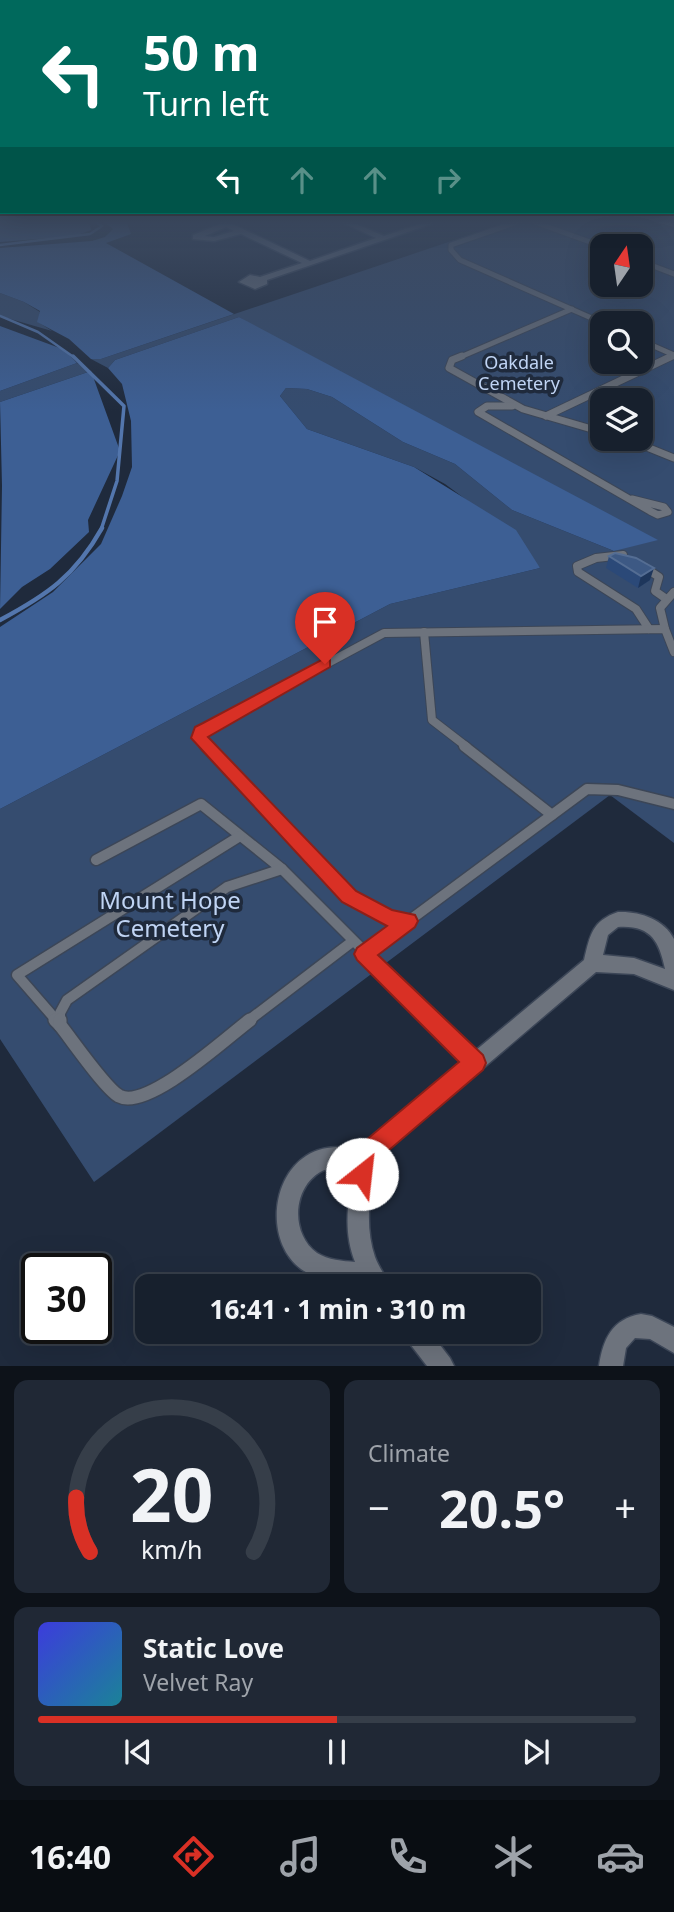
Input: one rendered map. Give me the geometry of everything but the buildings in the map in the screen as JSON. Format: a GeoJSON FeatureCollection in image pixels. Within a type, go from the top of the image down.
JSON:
{"type":"FeatureCollection","features":[{"type":"Feature","properties":{"kind":"street"},"geometry":{"type":"LineString","coordinates":[[592,964],[601,932],[607,924],[623,919],[639,921],[663,937],[674,969]]}},
{"type":"Feature","properties":{"kind":"street"},"geometry":{"type":"LineString","coordinates":[[373,1274],[359,1237],[362,1174],[374,1148],[592,964],[617,961],[643,966],[674,982]]}},
{"type":"Feature","properties":{"kind":"street"},"geometry":{"type":"LineString","coordinates":[[347,1274],[328,1270],[307,1260],[294,1246],[286,1227],[287,1207],[294,1184],[309,1167],[329,1157],[368,1159]]}},
{"type":"Feature","properties":{"kind":"street"},"geometry":{"type":"LineString","coordinates":[[611,1366],[612,1349],[619,1335],[630,1327],[645,1325],[660,1330],[674,1341]]}},
{"type":"Feature","properties":{"kind":"street"},"geometry":{"type":"LineString","coordinates":[[425,1344],[442,1366]]}},
{"type":"Feature","properties":{"kind":"lane"},"geometry":{"type":"LineString","coordinates":[[514,284],[590,317]]}},
{"type":"Feature","properties":{"kind":"lane"},"geometry":{"type":"LineString","coordinates":[[572,309],[449,363],[453,372],[517,406],[590,429]]}},
{"type":"Feature","properties":{"kind":"lane"},"geometry":{"type":"LineString","coordinates":[[653,346],[674,355]]}},
{"type":"Feature","properties":{"kind":"lane"},"geometry":{"type":"LineString","coordinates":[[547,416],[674,355]]}},
{"type":"Feature","properties":{"kind":"lane"},"geometry":{"type":"LineString","coordinates":[[517,406],[486,406],[478,412],[493,423],[632,499]]}},
{"type":"Feature","properties":{"kind":"lane"},"geometry":{"type":"LineString","coordinates":[[653,450],[674,458]]}},
{"type":"Feature","properties":{"kind":"lane"},"geometry":{"type":"LineString","coordinates":[[649,629],[636,609],[578,572],[578,566],[596,558],[623,555],[659,577],[654,591],[665,598]]}},
{"type":"Feature","properties":{"kind":"lane"},"geometry":{"type":"LineString","coordinates":[[674,592],[661,600],[659,611],[674,652]]}},
{"type":"Feature","properties":{"kind":"lane"},"geometry":{"type":"LineString","coordinates":[[408,921],[388,918],[349,896],[199,738],[201,732],[384,633],[665,629]]}},
{"type":"Feature","properties":{"kind":"lane"},"geometry":{"type":"LineString","coordinates":[[424,632],[432,720],[552,815]]}},
{"type":"Feature","properties":{"kind":"lane"},"geometry":{"type":"LineString","coordinates":[[364,954],[587,789],[598,787],[674,804]]}},
{"type":"Feature","properties":{"kind":"lane"},"geometry":{"type":"LineString","coordinates":[[96,860],[201,804],[282,869],[475,1063]]}},
{"type":"Feature","properties":{"kind":"lane"},"geometry":{"type":"LineString","coordinates":[[240,835],[17,975],[117,1095],[128,1100],[142,1098],[159,1089],[353,941]]}},
{"type":"Feature","properties":{"kind":"lane"},"geometry":{"type":"LineString","coordinates":[[60,1025],[60,1013],[66,1000],[83,987],[227,887],[247,878],[282,869]]}},
{"type":"Feature","properties":{"kind":"green space","name":"Mount Hope Cemetery"},"geometry":{"type":"Polygon","coordinates":[[[325,284],[590,284],[590,298],[653,298],[653,284],[674,284],[674,843],[610,795],[94,1182],[0,1039],[0,809],[390,604],[540,568],[476,507],[445,484],[414,467],[307,429],[280,396],[286,388],[307,389],[332,397],[403,442],[455,464],[512,510],[614,551],[239,317],[115,360],[108,368],[91,359],[101,359],[325,284]]]}},
{"type":"Feature","properties":{"kind":"green space"},"geometry":{"type":"Polygon","coordinates":[[[0,293],[24,302],[40,312],[38,322],[52,331],[0,316],[0,293]]]}},
{"type":"Feature","properties":{"kind":"green space"},"geometry":{"type":"Polygon","coordinates":[[[77,363],[91,371],[0,402],[0,391],[77,363]]]}},
{"type":"Feature","properties":{"kind":"shaded area"},"geometry":{"type":"Polygon","coordinates":[[[0,284],[179,284],[234,314],[101,359],[91,359],[69,339],[37,322],[40,311],[0,293],[0,284]]]}},
{"type":"Feature","properties":{"kind":"shaded area"},"geometry":{"type":"Polygon","coordinates":[[[239,317],[658,540],[614,551],[512,510],[455,464],[403,442],[332,397],[307,389],[286,388],[280,396],[307,429],[414,467],[516,530],[540,568],[390,604],[0,809],[0,627],[53,592],[101,544],[132,467],[131,421],[122,384],[108,368],[115,360],[239,317]]]}},
{"type":"Feature","properties":{"kind":"shaded area"},"geometry":{"type":"Polygon","coordinates":[[[0,326],[65,350],[77,363],[0,391],[0,326]]]}},
{"type":"Feature","properties":{"kind":"shaded area"},"geometry":{"type":"Polygon","coordinates":[[[91,371],[120,451],[88,520],[89,532],[50,569],[22,587],[0,609],[0,402],[91,371]]]}},
{"type":"Feature","properties":{"kind":"waterway"},"geometry":{"type":"LineString","coordinates":[[0,316],[38,332],[75,358]]}},
{"type":"Feature","properties":{"kind":"waterway"},"geometry":{"type":"LineString","coordinates":[[73,356],[124,406],[117,481],[101,529]]}},
{"type":"Feature","properties":{"kind":"waterway"},"geometry":{"type":"LineString","coordinates":[[0,620],[58,583],[81,559],[101,529]]}},
{"type":"Feature","properties":{"kind":"route"},"geometry":{"type":"LineString","coordinates":[[325,664],[208,727],[201,732],[199,738],[349,896],[360,905],[388,918],[408,921],[364,954],[475,1063],[374,1148],[362,1174]]}},
{"type":"Feature","properties":{"kind":"park label","name":"Oakdale Cemetery"},"geometry":{"type":"Point","coordinates":[519,372]}}]}
